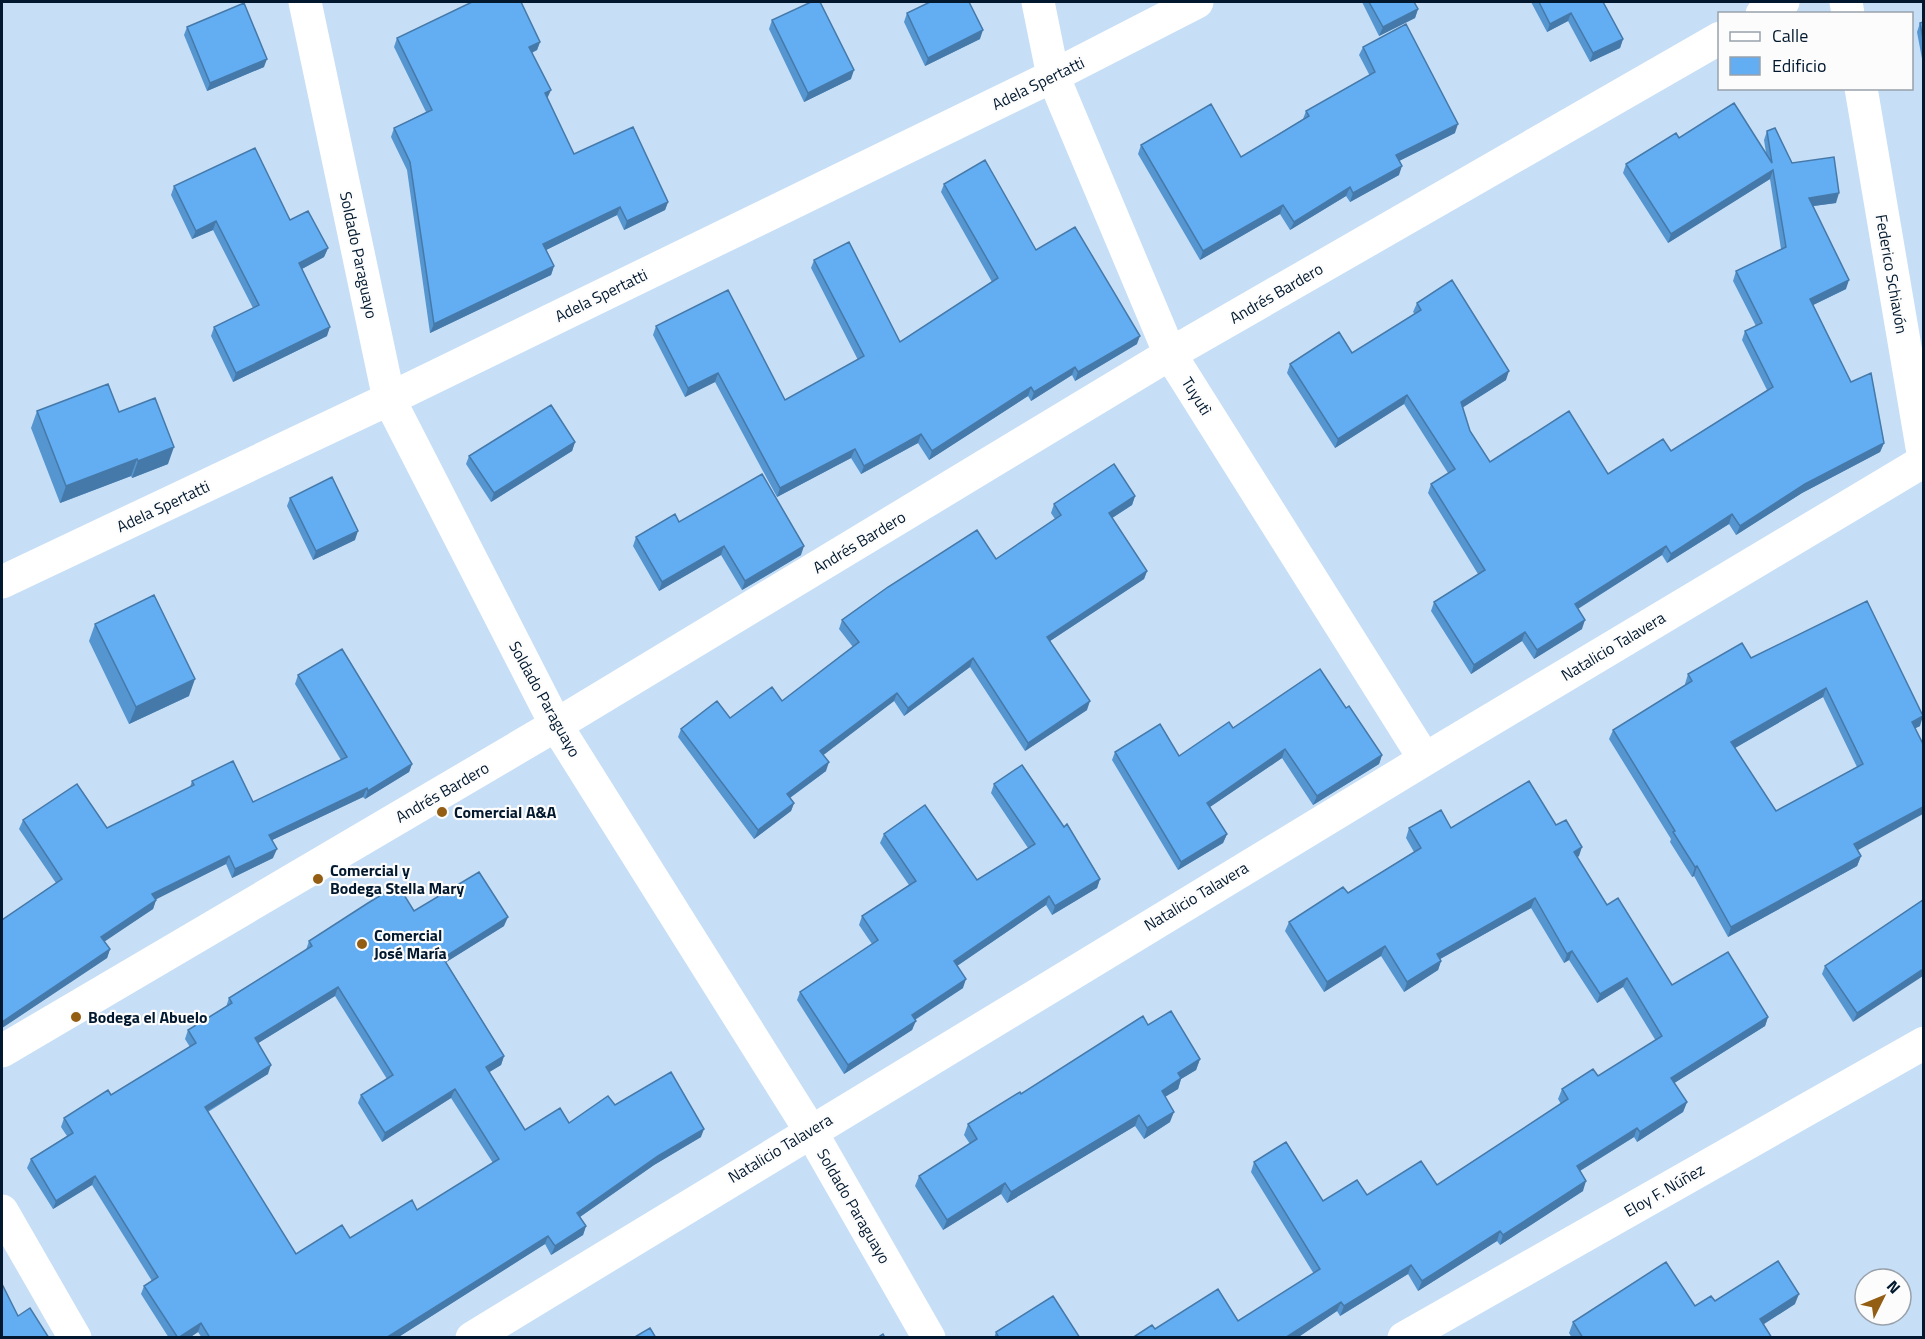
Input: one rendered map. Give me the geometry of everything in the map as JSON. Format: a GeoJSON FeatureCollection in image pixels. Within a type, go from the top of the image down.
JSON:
{"type":"FeatureCollection","features":[{"type":"Feature","properties":{"kind":"street","name":"Soldado Paraguayo"},"geometry":{"type":"LineString","coordinates":[[306,2],[388,399],[556,725],[810,1130],[929,1338]]}},
{"type":"Feature","properties":{"kind":"street","name":"Tuyutì"},"geometry":{"type":"LineString","coordinates":[[1038,2],[1053,76],[1170,354],[1424,758]]}},
{"type":"Feature","properties":{"kind":"street","name":"Adela Spertatti"},"geometry":{"type":"LineString","coordinates":[[2,582],[388,399],[1053,76],[1197,2]]}},
{"type":"Feature","properties":{"kind":"street"},"geometry":{"type":"LineString","coordinates":[[1766,12],[1783,2]]}},
{"type":"Feature","properties":{"kind":"street","name":"Andrés Bardero"},"geometry":{"type":"LineString","coordinates":[[2,1051],[556,725],[1170,354],[1718,39]]}},
{"type":"Feature","properties":{"kind":"street","name":"Federico Schiavón"},"geometry":{"type":"LineString","coordinates":[[1861,90],[1923,460]]}},
{"type":"Feature","properties":{"kind":"street","name":"Natalicio Talavera"},"geometry":{"type":"LineString","coordinates":[[472,1338],[1424,758],[1923,460]]}},
{"type":"Feature","properties":{"kind":"street","name":"Eloy F. Núñez"},"geometry":{"type":"LineString","coordinates":[[1404,1338],[1923,1043]]}},
{"type":"Feature","properties":{"kind":"street"},"geometry":{"type":"LineString","coordinates":[[2,1211],[75,1338]]}},
{"type":"Feature","properties":{"kind":"building"},"geometry":{"type":"Polygon","coordinates":[[[472,2],[521,2],[540,42],[529,47],[551,90],[545,93],[574,154],[633,127],[668,202],[627,221],[620,207],[543,244],[554,266],[434,324],[410,162],[394,128],[432,110],[397,38],[472,2]]]}},
{"type":"Feature","properties":{"kind":"building"},"geometry":{"type":"Polygon","coordinates":[[[811,2],[820,2],[854,70],[808,93],[772,20],[811,2]]]}},
{"type":"Feature","properties":{"kind":"building"},"geometry":{"type":"Polygon","coordinates":[[[930,2],[969,2],[983,30],[928,58],[907,13],[930,2]]]}},
{"type":"Feature","properties":{"kind":"building"},"geometry":{"type":"Polygon","coordinates":[[[1369,2],[1414,2],[1418,9],[1383,27],[1369,2]]]}},
{"type":"Feature","properties":{"kind":"building"},"geometry":{"type":"Polygon","coordinates":[[[1539,2],[1603,2],[1623,39],[1593,53],[1571,13],[1550,24],[1539,2]]]}},
{"type":"Feature","properties":{"kind":"building"},"geometry":{"type":"Polygon","coordinates":[[[244,3],[267,59],[210,83],[187,27],[244,3]]]}},
{"type":"Feature","properties":{"kind":"building"},"geometry":{"type":"Polygon","coordinates":[[[1923,22],[1923,39],[1920,23],[1923,22]]]}},
{"type":"Feature","properties":{"kind":"building"},"geometry":{"type":"Polygon","coordinates":[[[1406,24],[1458,124],[1396,155],[1402,166],[1353,193],[1350,187],[1294,222],[1283,205],[1203,251],[1141,145],[1211,104],[1241,157],[1309,116],[1306,111],[1375,72],[1363,47],[1406,24]]]}},
{"type":"Feature","properties":{"kind":"building"},"geometry":{"type":"Polygon","coordinates":[[[1734,103],[1772,163],[1767,131],[1775,128],[1792,163],[1834,157],[1839,193],[1809,198],[1849,280],[1810,299],[1851,382],[1871,373],[1884,443],[1805,484],[1740,526],[1732,514],[1671,554],[1666,546],[1575,604],[1585,620],[1537,650],[1525,632],[1474,665],[1434,602],[1485,570],[1431,484],[1455,469],[1407,395],[1338,439],[1290,364],[1339,332],[1352,353],[1421,310],[1417,303],[1452,280],[1509,371],[1461,402],[1470,431],[1490,462],[1569,411],[1608,474],[1663,439],[1671,451],[1773,387],[1745,331],[1762,323],[1736,271],[1786,247],[1773,170],[1671,234],[1626,164],[1676,133],[1679,138],[1734,103]]]}},
{"type":"Feature","properties":{"kind":"building"},"geometry":{"type":"Polygon","coordinates":[[[255,148],[290,220],[308,211],[328,248],[299,263],[330,327],[236,373],[214,327],[259,305],[216,221],[196,231],[174,186],[255,148]]]}},
{"type":"Feature","properties":{"kind":"building"},"geometry":{"type":"Polygon","coordinates":[[[985,160],[1036,250],[1075,227],[1140,336],[1078,372],[1075,367],[1034,392],[1031,387],[932,451],[921,434],[864,466],[855,449],[780,488],[718,373],[688,388],[656,326],[728,290],[785,400],[864,356],[814,260],[849,242],[900,342],[998,278],[944,184],[985,160]]]}},
{"type":"Feature","properties":{"kind":"building"},"geometry":{"type":"Polygon","coordinates":[[[108,384],[119,412],[155,398],[174,447],[66,486],[37,411],[108,384]]]}},
{"type":"Feature","properties":{"kind":"building"},"geometry":{"type":"Polygon","coordinates":[[[551,405],[575,442],[494,493],[469,456],[551,405]]]}},
{"type":"Feature","properties":{"kind":"building"},"geometry":{"type":"Polygon","coordinates":[[[1114,464],[1135,496],[1109,513],[1147,571],[1047,637],[1090,701],[1028,743],[973,658],[908,708],[897,693],[820,751],[829,762],[787,794],[794,803],[758,830],[681,729],[717,701],[730,718],[772,687],[782,701],[859,642],[842,620],[888,587],[977,530],[996,559],[1061,515],[1054,504],[1114,464]]]}},
{"type":"Feature","properties":{"kind":"building"},"geometry":{"type":"Polygon","coordinates":[[[762,474],[804,546],[745,581],[724,546],[662,582],[636,537],[675,514],[679,522],[762,474]]]}},
{"type":"Feature","properties":{"kind":"building"},"geometry":{"type":"Polygon","coordinates":[[[332,477],[358,531],[316,551],[290,498],[332,477]]]}},
{"type":"Feature","properties":{"kind":"building"},"geometry":{"type":"Polygon","coordinates":[[[154,595],[195,679],[136,707],[95,624],[154,595]]]}},
{"type":"Feature","properties":{"kind":"building"},"geometry":{"type":"Polygon","coordinates":[[[1867,601],[1923,716],[1912,722],[1923,744],[1923,807],[1854,844],[1861,856],[1731,927],[1697,866],[1695,867],[1673,832],[1675,831],[1613,730],[1692,681],[1688,674],[1742,643],[1751,658],[1867,601]],[[1826,688],[1731,742],[1776,811],[1863,764],[1826,688]]]}},
{"type":"Feature","properties":{"kind":"building"},"geometry":{"type":"Polygon","coordinates":[[[342,649],[412,764],[368,791],[367,788],[269,835],[277,849],[235,869],[229,856],[152,894],[156,900],[101,937],[110,949],[2,1022],[2,920],[62,879],[23,820],[77,784],[107,828],[194,785],[192,781],[233,761],[253,802],[347,757],[298,675],[342,649]]]}},
{"type":"Feature","properties":{"kind":"building"},"geometry":{"type":"Polygon","coordinates":[[[1320,669],[1346,708],[1349,706],[1382,755],[1317,796],[1285,749],[1207,803],[1227,834],[1181,862],[1115,752],[1160,724],[1179,756],[1229,722],[1233,728],[1320,669]]]}},
{"type":"Feature","properties":{"kind":"building"},"geometry":{"type":"Polygon","coordinates":[[[1022,765],[1064,827],[1067,824],[1100,879],[1055,906],[1049,896],[954,961],[966,979],[912,1015],[916,1021],[848,1065],[800,992],[878,940],[862,916],[916,881],[884,834],[925,805],[977,880],[1035,844],[994,784],[1022,765]]]}},
{"type":"Feature","properties":{"kind":"building"},"geometry":{"type":"Polygon","coordinates":[[[1529,781],[1556,825],[1566,820],[1582,847],[1574,852],[1607,905],[1618,898],[1672,985],[1728,952],[1768,1017],[1671,1078],[1687,1102],[1640,1132],[1637,1128],[1577,1166],[1586,1181],[1503,1235],[1500,1231],[1422,1281],[1411,1265],[1344,1306],[1341,1302],[1285,1338],[1132,1338],[1152,1325],[1155,1329],[1218,1289],[1238,1321],[1320,1269],[1254,1162],[1286,1142],[1323,1201],[1357,1180],[1367,1195],[1421,1161],[1437,1185],[1568,1099],[1562,1089],[1593,1069],[1598,1076],[1662,1036],[1627,978],[1600,994],[1572,951],[1567,954],[1535,898],[1437,954],[1441,961],[1407,982],[1385,946],[1327,982],[1289,922],[1343,887],[1348,893],[1421,848],[1409,828],[1441,810],[1451,828],[1529,781]]]}},
{"type":"Feature","properties":{"kind":"building"},"geometry":{"type":"Polygon","coordinates":[[[479,872],[508,917],[443,958],[504,1056],[486,1067],[525,1130],[560,1108],[569,1123],[608,1096],[615,1105],[671,1072],[704,1129],[658,1156],[577,1213],[586,1226],[555,1246],[548,1236],[386,1338],[210,1338],[201,1323],[178,1338],[144,1286],[158,1277],[95,1176],[56,1201],[31,1159],[73,1133],[64,1118],[108,1090],[111,1095],[196,1043],[188,1030],[232,1003],[229,998],[312,946],[309,941],[398,885],[414,911],[479,872]],[[338,987],[255,1038],[271,1065],[205,1107],[296,1254],[342,1225],[350,1238],[412,1200],[417,1210],[499,1159],[455,1089],[385,1133],[361,1095],[393,1075],[338,987]]]}},
{"type":"Feature","properties":{"kind":"building"},"geometry":{"type":"Polygon","coordinates":[[[1923,900],[1923,969],[1857,1013],[1825,966],[1923,900]]]}},
{"type":"Feature","properties":{"kind":"building"},"geometry":{"type":"Polygon","coordinates":[[[1171,1011],[1200,1059],[1178,1073],[1181,1078],[1162,1091],[1174,1112],[1147,1128],[1139,1115],[1011,1192],[1005,1183],[947,1220],[919,1176],[977,1139],[968,1124],[1020,1092],[1021,1094],[1143,1016],[1148,1025],[1171,1011]]]}},
{"type":"Feature","properties":{"kind":"building"},"geometry":{"type":"Polygon","coordinates":[[[1778,1261],[1799,1294],[1760,1319],[1772,1338],[1583,1338],[1573,1322],[1666,1262],[1695,1306],[1711,1296],[1715,1301],[1778,1261]]]}},
{"type":"Feature","properties":{"kind":"building"},"geometry":{"type":"Polygon","coordinates":[[[2,1284],[18,1316],[30,1308],[49,1338],[2,1338],[2,1284]]]}},
{"type":"Feature","properties":{"kind":"building"},"geometry":{"type":"Polygon","coordinates":[[[1053,1296],[1080,1338],[999,1338],[996,1332],[1053,1296]]]}},
{"type":"Feature","properties":{"kind":"building"},"geometry":{"type":"Polygon","coordinates":[[[650,1328],[656,1338],[633,1338],[650,1328]]]}},
{"type":"Feature","properties":{"kind":"place","name":"Comercial A&A"},"geometry":{"type":"Point","coordinates":[442,812]}},
{"type":"Feature","properties":{"kind":"place","name":"Comercial y Bodega Stella Mary"},"geometry":{"type":"Point","coordinates":[318,879]}},
{"type":"Feature","properties":{"kind":"place","name":"Comercial José María"},"geometry":{"type":"Point","coordinates":[362,944]}},
{"type":"Feature","properties":{"kind":"place","name":"Bodega el Abuelo"},"geometry":{"type":"Point","coordinates":[76,1017]}}]}
